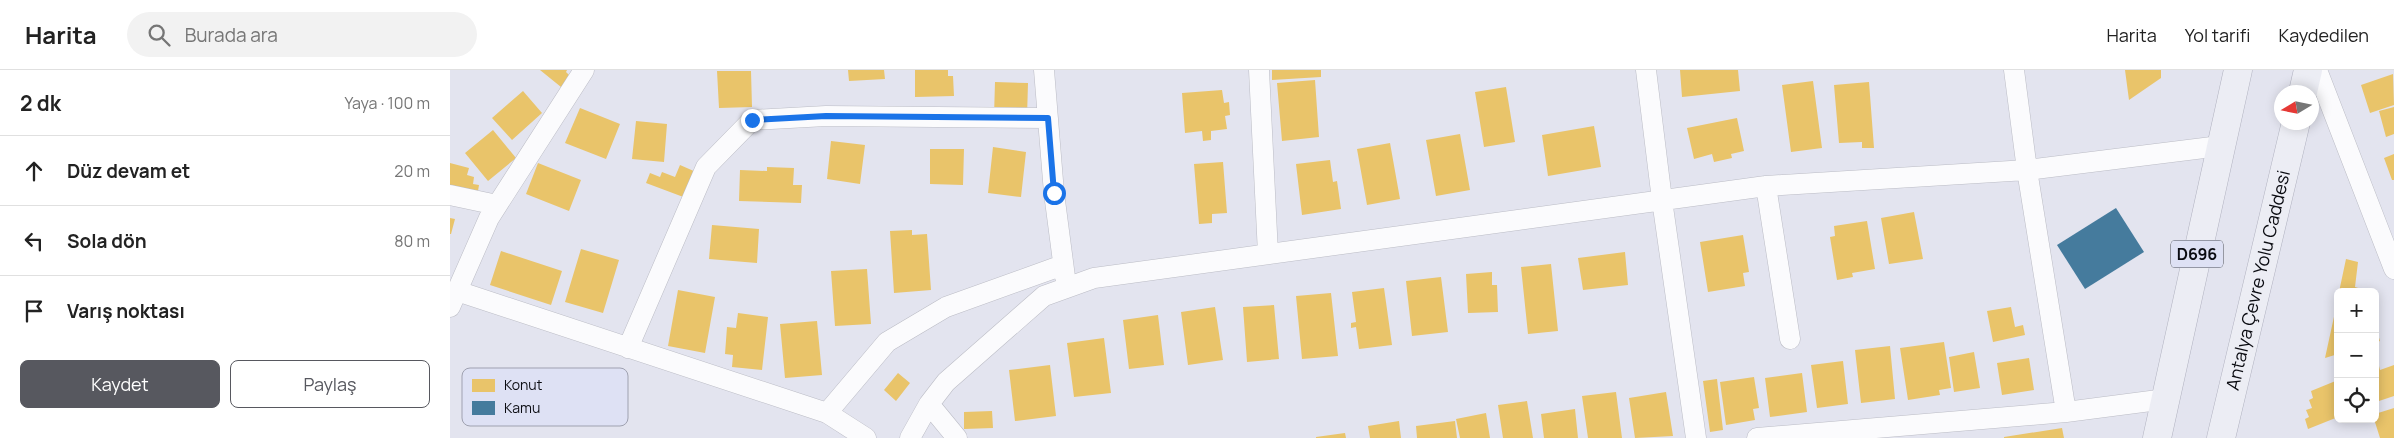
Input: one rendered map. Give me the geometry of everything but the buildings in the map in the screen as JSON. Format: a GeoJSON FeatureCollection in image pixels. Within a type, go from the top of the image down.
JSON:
{"type":"FeatureCollection","features":[{"type":"Feature","properties":{"kind":"highway","name":"D696"},"geometry":{"type":"LineString","coordinates":[[2157,438],[2238,70]]}},
{"type":"Feature","properties":{"kind":"highway"},"geometry":{"type":"LineString","coordinates":[[2305,85],[2308,70]]}},
{"type":"Feature","properties":{"kind":"highway","name":"Antalya Çevre Yolu Caddesi"},"geometry":{"type":"LineString","coordinates":[[2221,438],[2294,130]]}},
{"type":"Feature","properties":{"kind":"street"},"geometry":{"type":"LineString","coordinates":[[584,70],[497,205],[453,299],[628,348],[826,414],[866,438]]}},
{"type":"Feature","properties":{"kind":"street"},"geometry":{"type":"LineString","coordinates":[[1044,70],[1054,193],[1066,288]]}},
{"type":"Feature","properties":{"kind":"street"},"geometry":{"type":"LineString","coordinates":[[1259,70],[1268,254]]}},
{"type":"Feature","properties":{"kind":"street"},"geometry":{"type":"LineString","coordinates":[[1646,70],[1662,200],[1696,438]]}},
{"type":"Feature","properties":{"kind":"street"},"geometry":{"type":"LineString","coordinates":[[2014,70],[2027,170],[2066,412]]}},
{"type":"Feature","properties":{"kind":"street"},"geometry":{"type":"LineString","coordinates":[[2317,70],[2394,269]]}},
{"type":"Feature","properties":{"kind":"street"},"geometry":{"type":"LineString","coordinates":[[628,348],[706,167],[752,120],[826,116],[1048,118]]}},
{"type":"Feature","properties":{"kind":"street"},"geometry":{"type":"LineString","coordinates":[[910,438],[929,404],[946,382],[1044,296],[1094,278],[1766,186],[2027,170],[2220,146]]}},
{"type":"Feature","properties":{"kind":"street"},"geometry":{"type":"LineString","coordinates":[[1766,186],[1790,339]]}},
{"type":"Feature","properties":{"kind":"street"},"geometry":{"type":"LineString","coordinates":[[450,196],[497,205]]}},
{"type":"Feature","properties":{"kind":"street"},"geometry":{"type":"LineString","coordinates":[[826,414],[887,342],[946,307],[1063,265]]}},
{"type":"Feature","properties":{"kind":"street"},"geometry":{"type":"LineString","coordinates":[[1757,438],[2066,412],[2166,399]]}},
{"type":"Feature","properties":{"kind":"street"},"geometry":{"type":"LineString","coordinates":[[929,404],[957,438]]}},
{"type":"Feature","properties":{"kind":"route"},"geometry":{"type":"LineString","coordinates":[[752,120],[826,116],[1048,118],[1054,193]]}}]}
